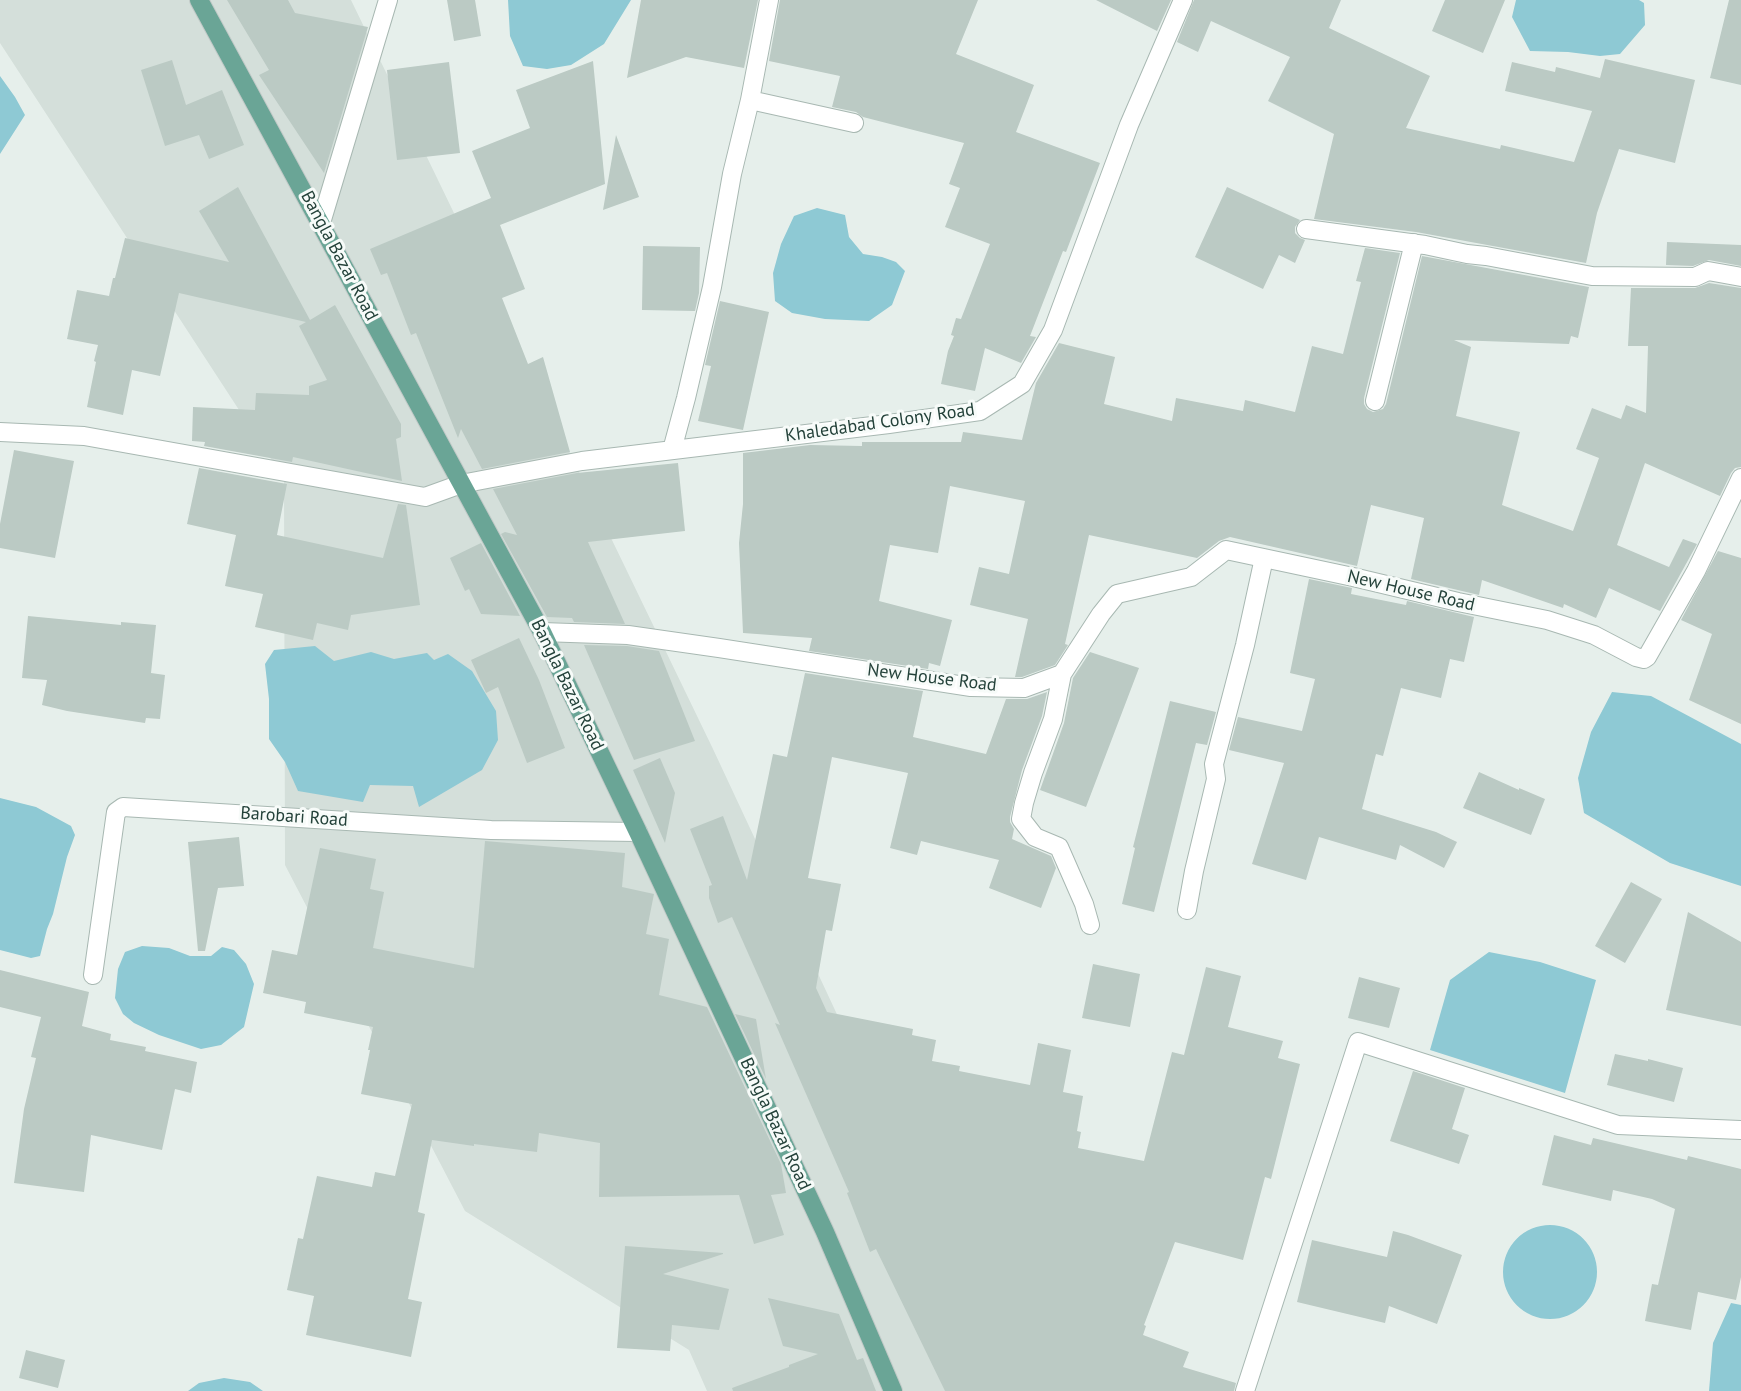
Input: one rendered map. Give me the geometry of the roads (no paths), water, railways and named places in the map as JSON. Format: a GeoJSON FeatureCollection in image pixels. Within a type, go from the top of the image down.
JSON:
{"type":"FeatureCollection","features":[{"type":"Feature","properties":{"kind":"main road","name":"Bangla Bazar Road"},"geometry":{"type":"LineString","coordinates":[[199,0],[542,632],[825,1232],[893,1391]]}},
{"type":"Feature","properties":{"kind":"street"},"geometry":{"type":"LineString","coordinates":[[321,223],[388,0]]}},
{"type":"Feature","properties":{"kind":"street"},"geometry":{"type":"LineString","coordinates":[[672,450],[712,287],[732,174],[750,100],[769,0]]}},
{"type":"Feature","properties":{"kind":"street","name":"Khaledabad Colony Road"},"geometry":{"type":"LineString","coordinates":[[0,432],[84,436],[425,496],[461,484],[582,461],[980,411],[1022,384],[1053,330],[1129,125],[1183,0]]}},
{"type":"Feature","properties":{"kind":"street"},"geometry":{"type":"LineString","coordinates":[[750,100],[854,123]]}},
{"type":"Feature","properties":{"kind":"street"},"geometry":{"type":"LineString","coordinates":[[1306,229],[1414,243],[1592,276],[1695,277],[1708,271],[1741,277]]}},
{"type":"Feature","properties":{"kind":"street"},"geometry":{"type":"LineString","coordinates":[[1376,401],[1414,243]]}},
{"type":"Feature","properties":{"kind":"street","name":"New House Road"},"geometry":{"type":"LineString","coordinates":[[542,632],[628,635],[971,687],[1024,688],[1062,674],[1101,614],[1117,594],[1191,577],[1226,550],[1547,620],[1594,634],[1641,659],[1647,657],[1696,571],[1741,478]]}},
{"type":"Feature","properties":{"kind":"street"},"geometry":{"type":"LineString","coordinates":[[1187,910],[1216,780],[1214,764],[1245,645],[1264,558]]}},
{"type":"Feature","properties":{"kind":"street"},"geometry":{"type":"LineString","coordinates":[[1062,674],[1053,719],[1033,773],[1021,819],[1035,837],[1059,848],[1084,904],[1090,925]]}},
{"type":"Feature","properties":{"kind":"street","name":"Barobari Road"},"geometry":{"type":"LineString","coordinates":[[93,975],[116,812],[123,807],[491,830],[638,832]]}},
{"type":"Feature","properties":{"kind":"street"},"geometry":{"type":"LineString","coordinates":[[1245,1391],[1358,1042],[1618,1125],[1741,1130]]}},
{"type":"Feature","properties":{"kind":"water"},"geometry":{"type":"Polygon","coordinates":[[[508,0],[631,0],[604,44],[571,65],[547,69],[523,66],[510,36],[508,0]]]}},
{"type":"Feature","properties":{"kind":"water"},"geometry":{"type":"Polygon","coordinates":[[[1516,0],[1639,0],[1644,3],[1645,25],[1620,54],[1600,56],[1530,51],[1512,17],[1516,0]]]}},
{"type":"Feature","properties":{"kind":"water"},"geometry":{"type":"Polygon","coordinates":[[[0,76],[25,115],[0,154],[0,76]]]}},
{"type":"Feature","properties":{"kind":"water"},"geometry":{"type":"Polygon","coordinates":[[[817,208],[845,215],[849,237],[863,254],[896,262],[905,271],[892,305],[869,321],[825,319],[792,313],[775,301],[773,273],[781,244],[794,216],[817,208]]]}},
{"type":"Feature","properties":{"kind":"water"},"geometry":{"type":"Polygon","coordinates":[[[315,646],[334,661],[371,652],[394,659],[427,653],[434,660],[448,654],[472,671],[496,711],[498,740],[482,770],[419,807],[413,786],[370,785],[363,802],[298,791],[285,762],[269,739],[269,699],[265,664],[274,650],[315,646]]]}},
{"type":"Feature","properties":{"kind":"water"},"geometry":{"type":"Polygon","coordinates":[[[1612,692],[1651,696],[1741,744],[1741,886],[1670,863],[1584,813],[1578,778],[1591,732],[1612,692]]]}},
{"type":"Feature","properties":{"kind":"water"},"geometry":{"type":"Polygon","coordinates":[[[0,798],[36,807],[71,826],[75,835],[40,956],[31,958],[0,950],[0,798]]]}},
{"type":"Feature","properties":{"kind":"water"},"geometry":{"type":"Polygon","coordinates":[[[142,946],[169,948],[190,956],[211,956],[222,947],[234,950],[246,964],[254,984],[244,1027],[221,1045],[201,1049],[159,1035],[134,1023],[123,1014],[115,998],[118,969],[125,952],[142,946]]]}},
{"type":"Feature","properties":{"kind":"water"},"geometry":{"type":"Polygon","coordinates":[[[1489,952],[1540,962],[1596,980],[1565,1093],[1430,1050],[1450,980],[1489,952]]]}},
{"type":"Feature","properties":{"kind":"water"},"geometry":{"type":"Polygon","coordinates":[[[1550,1225],[1568,1229],[1583,1239],[1593,1254],[1597,1272],[1593,1290],[1583,1305],[1568,1315],[1550,1319],[1532,1315],[1517,1305],[1507,1290],[1503,1272],[1507,1254],[1517,1239],[1532,1229],[1550,1225]]]}},
{"type":"Feature","properties":{"kind":"water"},"geometry":{"type":"Polygon","coordinates":[[[1731,1303],[1741,1305],[1741,1391],[1709,1391],[1713,1343],[1731,1303]]]}},
{"type":"Feature","properties":{"kind":"water"},"geometry":{"type":"Polygon","coordinates":[[[224,1378],[250,1382],[263,1391],[188,1391],[199,1383],[224,1378]]]}}]}
